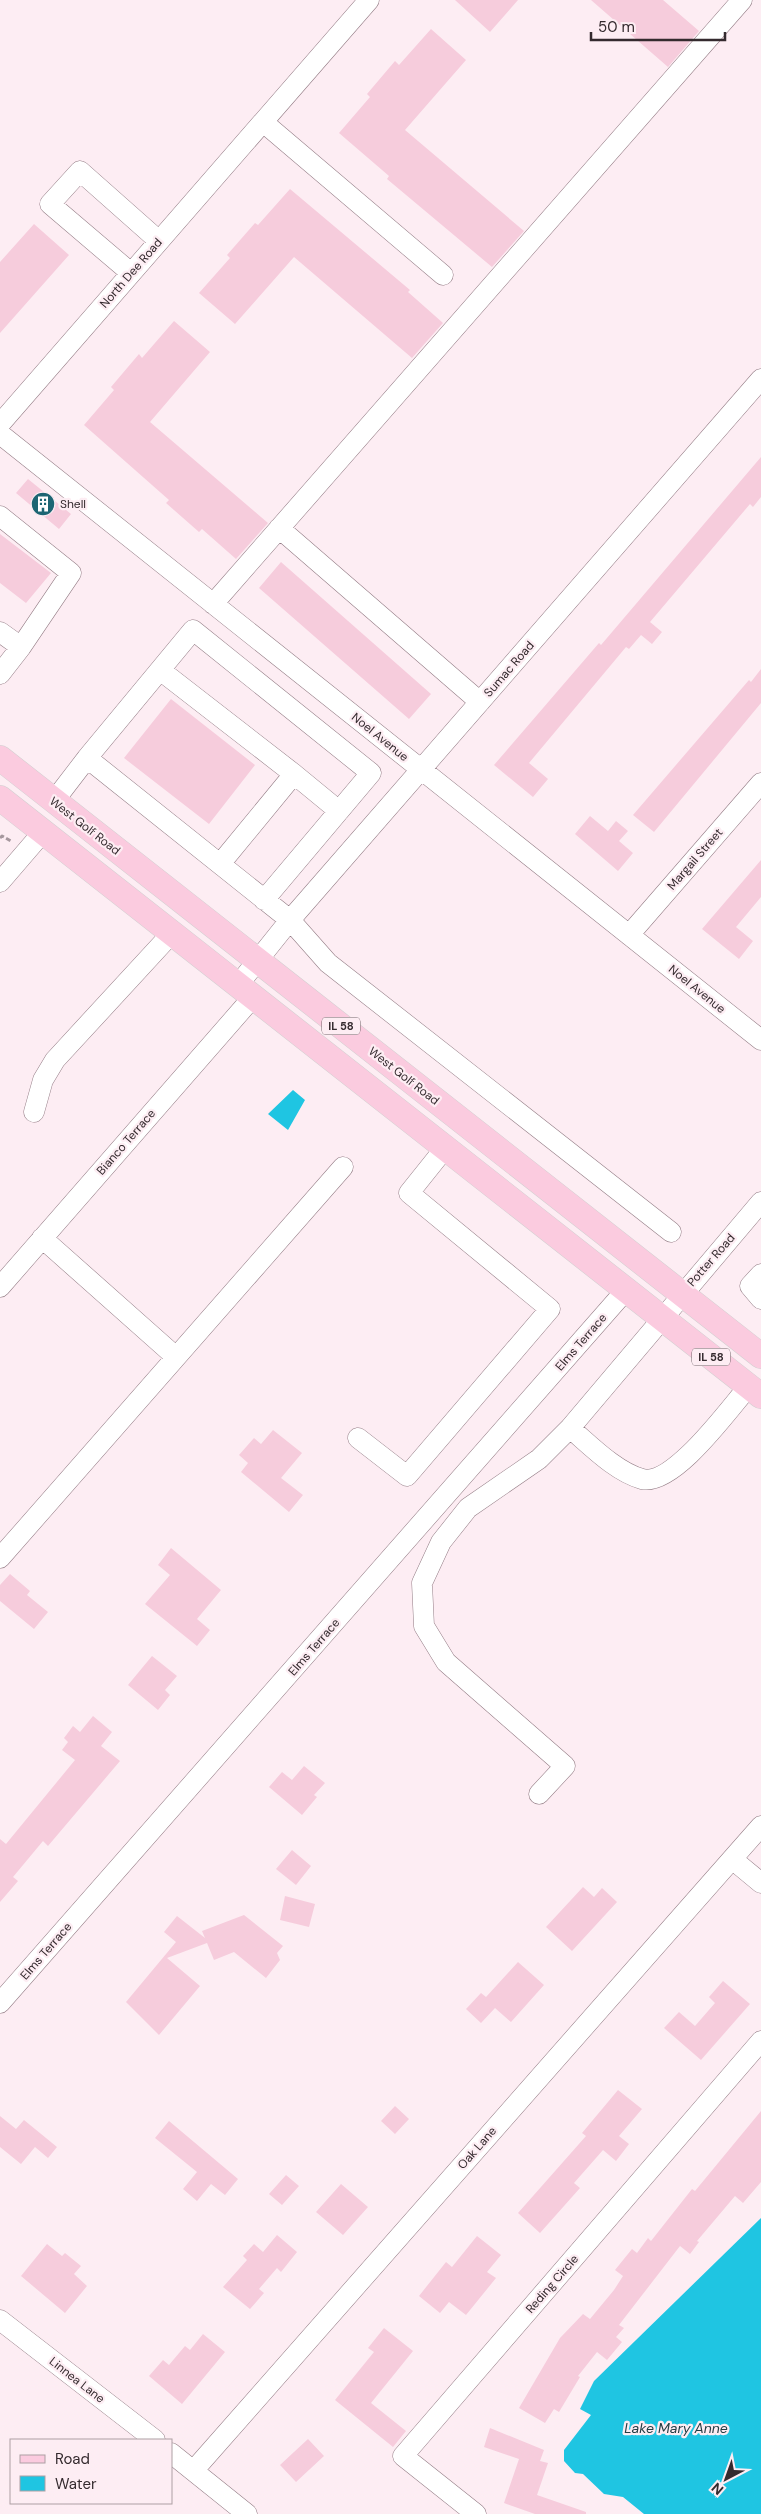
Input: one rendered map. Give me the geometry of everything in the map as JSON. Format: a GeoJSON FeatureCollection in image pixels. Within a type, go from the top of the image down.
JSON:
{"type":"FeatureCollection","features":[{"type":"Feature","properties":{"kind":"main road","name":"West Golf Road"},"geometry":{"type":"LineString","coordinates":[[0,758],[761,1356]]}},
{"type":"Feature","properties":{"kind":"main road","name":"IL 58"},"geometry":{"type":"LineString","coordinates":[[0,798],[755,1391]]}},
{"type":"Feature","properties":{"kind":"street","name":"North Dee Road"},"geometry":{"type":"LineString","coordinates":[[0,424],[369,0]]}},
{"type":"Feature","properties":{"kind":"street"},"geometry":{"type":"LineString","coordinates":[[213,604],[742,0]]}},
{"type":"Feature","properties":{"kind":"street"},"geometry":{"type":"LineString","coordinates":[[263,122],[443,275]]}},
{"type":"Feature","properties":{"kind":"street"},"geometry":{"type":"LineString","coordinates":[[131,273],[50,204],[80,171],[159,241]]}},
{"type":"Feature","properties":{"kind":"street","name":"Sumac Road"},"geometry":{"type":"LineString","coordinates":[[258,960],[290,920],[761,379]]}},
{"type":"Feature","properties":{"kind":"street","name":"Noel Avenue"},"geometry":{"type":"LineString","coordinates":[[0,434],[761,1040]]}},
{"type":"Feature","properties":{"kind":"street"},"geometry":{"type":"LineString","coordinates":[[0,516],[71,573],[21,647],[0,674]]}},
{"type":"Feature","properties":{"kind":"street"},"geometry":{"type":"LineString","coordinates":[[279,528],[480,702]]}},
{"type":"Feature","properties":{"kind":"street"},"geometry":{"type":"LineString","coordinates":[[54,801],[87,758],[193,630],[371,773],[264,900]]}},
{"type":"Feature","properties":{"kind":"street"},"geometry":{"type":"LineString","coordinates":[[0,632],[21,647]]}},
{"type":"Feature","properties":{"kind":"street"},"geometry":{"type":"LineString","coordinates":[[160,670],[339,811]]}},
{"type":"Feature","properties":{"kind":"street"},"geometry":{"type":"LineString","coordinates":[[87,758],[290,920],[328,963],[671,1232]]}},
{"type":"Feature","properties":{"kind":"street"},"geometry":{"type":"LineString","coordinates":[[220,864],[294,774]]}},
{"type":"Feature","properties":{"kind":"street","name":"Margail Street"},"geometry":{"type":"LineString","coordinates":[[629,935],[761,782]]}},
{"type":"Feature","properties":{"kind":"street"},"geometry":{"type":"LineString","coordinates":[[0,882],[43,832]]}},
{"type":"Feature","properties":{"kind":"street"},"geometry":{"type":"LineString","coordinates":[[34,1112],[43,1080],[55,1060],[172,933]]}},
{"type":"Feature","properties":{"kind":"street","name":"Bianco Terrace"},"geometry":{"type":"LineString","coordinates":[[0,1287],[245,991],[258,960]]}},
{"type":"Feature","properties":{"kind":"street"},"geometry":{"type":"LineString","coordinates":[[358,1438],[407,1476],[550,1309],[409,1193],[445,1148]]}},
{"type":"Feature","properties":{"kind":"street"},"geometry":{"type":"LineString","coordinates":[[0,1558],[343,1167]]}},
{"type":"Feature","properties":{"kind":"street","name":"Potter Road"},"geometry":{"type":"LineString","coordinates":[[539,1794],[565,1766],[446,1662],[424,1626],[422,1583],[441,1542],[468,1508],[539,1459],[570,1428],[682,1294],[758,1212]]}},
{"type":"Feature","properties":{"kind":"street"},"geometry":{"type":"LineString","coordinates":[[42,1238],[176,1358]]}},
{"type":"Feature","properties":{"kind":"street"},"geometry":{"type":"LineString","coordinates":[[761,1274],[750,1286],[761,1299]]}},
{"type":"Feature","properties":{"kind":"street","name":"Elms Terrace"},"geometry":{"type":"LineString","coordinates":[[0,2003],[626,1290]]}},
{"type":"Feature","properties":{"kind":"street"},"geometry":{"type":"LineString","coordinates":[[570,1428],[611,1462],[642,1479],[659,1478],[681,1464],[755,1391]]}},
{"type":"Feature","properties":{"kind":"street","name":"Oak Lane"},"geometry":{"type":"LineString","coordinates":[[194,2470],[761,1826]]}},
{"type":"Feature","properties":{"kind":"street"},"geometry":{"type":"LineString","coordinates":[[732,1859],[761,1884]]}},
{"type":"Feature","properties":{"kind":"street","name":"Reding Circle"},"geometry":{"type":"LineString","coordinates":[[476,2514],[404,2456],[761,2041]]}},
{"type":"Feature","properties":{"kind":"street","name":"Linnea Lane"},"geometry":{"type":"LineString","coordinates":[[0,2320],[154,2439]]}},
{"type":"Feature","properties":{"kind":"street"},"geometry":{"type":"LineString","coordinates":[[172,2454],[247,2514]]}},
{"type":"Feature","properties":{"kind":"water"},"geometry":{"type":"Polygon","coordinates":[[[293,1090],[305,1100],[288,1130],[268,1114],[293,1090]]]}},
{"type":"Feature","properties":{"kind":"water","name":"Lake Mary Anne"},"geometry":{"type":"Polygon","coordinates":[[[761,2218],[761,2514],[644,2514],[623,2497],[604,2494],[583,2474],[575,2473],[564,2461],[564,2450],[591,2415],[580,2409],[594,2381],[761,2218]]]}},
{"type":"Feature","properties":{"kind":"building"},"geometry":{"type":"Polygon","coordinates":[[[455,0],[518,0],[490,32],[455,0]]]}},
{"type":"Feature","properties":{"kind":"building"},"geometry":{"type":"Polygon","coordinates":[[[591,0],[663,0],[699,31],[668,67],[591,0]]]}},
{"type":"Feature","properties":{"kind":"building"},"geometry":{"type":"Polygon","coordinates":[[[431,29],[466,60],[405,130],[524,231],[492,267],[387,179],[389,176],[339,133],[370,97],[367,94],[395,61],[399,65],[431,29]]]}},
{"type":"Feature","properties":{"kind":"building"},"geometry":{"type":"Polygon","coordinates":[[[290,189],[410,290],[408,292],[443,323],[412,358],[294,257],[235,324],[199,293],[230,258],[227,255],[255,223],[258,225],[290,189]]]}},
{"type":"Feature","properties":{"kind":"building"},"geometry":{"type":"Polygon","coordinates":[[[34,224],[69,255],[0,333],[0,262],[34,224]]]}},
{"type":"Feature","properties":{"kind":"building"},"geometry":{"type":"Polygon","coordinates":[[[174,321],[210,352],[150,422],[268,523],[236,559],[202,529],[199,532],[166,503],[169,500],[84,425],[114,390],[111,387],[139,354],[142,358],[174,321]]]}},
{"type":"Feature","properties":{"kind":"building"},"geometry":{"type":"Polygon","coordinates":[[[761,457],[761,497],[753,507],[750,504],[650,622],[662,632],[652,644],[641,635],[629,649],[626,647],[529,763],[548,779],[533,797],[494,765],[599,643],[601,645],[761,457]]]}},
{"type":"Feature","properties":{"kind":"building","name":"Shell"},"geometry":{"type":"Polygon","coordinates":[[[28,479],[71,514],[59,529],[16,493],[28,479]]]}},
{"type":"Feature","properties":{"kind":"building"},"geometry":{"type":"Polygon","coordinates":[[[0,534],[51,573],[26,603],[0,583],[0,534]]]}},
{"type":"Feature","properties":{"kind":"building"},"geometry":{"type":"Polygon","coordinates":[[[281,562],[431,694],[409,719],[259,588],[281,562]]]}},
{"type":"Feature","properties":{"kind":"building"},"geometry":{"type":"Polygon","coordinates":[[[761,669],[761,703],[654,832],[633,815],[749,680],[751,682],[761,669]]]}},
{"type":"Feature","properties":{"kind":"building"},"geometry":{"type":"Polygon","coordinates":[[[171,699],[255,765],[209,824],[124,758],[171,699]]]}},
{"type":"Feature","properties":{"kind":"building"},"geometry":{"type":"Polygon","coordinates":[[[590,816],[608,831],[616,821],[628,831],[619,841],[633,853],[618,871],[575,834],[590,816]]]}},
{"type":"Feature","properties":{"kind":"building"},"geometry":{"type":"Polygon","coordinates":[[[761,860],[761,897],[736,927],[753,941],[739,959],[702,929],[761,860]]]}},
{"type":"Feature","properties":{"kind":"building"},"geometry":{"type":"Polygon","coordinates":[[[273,1430],[302,1453],[281,1478],[303,1495],[289,1512],[241,1472],[248,1463],[239,1455],[254,1438],[261,1444],[273,1430]]]}},
{"type":"Feature","properties":{"kind":"building"},"geometry":{"type":"Polygon","coordinates":[[[171,1548],[221,1590],[197,1619],[210,1630],[197,1646],[145,1604],[170,1575],[158,1565],[171,1548]]]}},
{"type":"Feature","properties":{"kind":"building"},"geometry":{"type":"Polygon","coordinates":[[[10,1574],[30,1591],[27,1595],[48,1612],[34,1629],[0,1601],[0,1585],[10,1574]]]}},
{"type":"Feature","properties":{"kind":"building"},"geometry":{"type":"Polygon","coordinates":[[[152,1656],[177,1676],[165,1690],[170,1695],[158,1710],[128,1685],[152,1656]]]}},
{"type":"Feature","properties":{"kind":"building"},"geometry":{"type":"Polygon","coordinates":[[[93,1716],[112,1732],[101,1746],[120,1761],[48,1846],[43,1841],[13,1877],[18,1881],[0,1902],[0,1839],[6,1844],[75,1760],[62,1750],[68,1742],[64,1738],[73,1726],[80,1732],[93,1716]]]}},
{"type":"Feature","properties":{"kind":"building"},"geometry":{"type":"Polygon","coordinates":[[[304,1766],[325,1783],[314,1795],[317,1797],[302,1815],[269,1787],[282,1772],[292,1780],[304,1766]]]}},
{"type":"Feature","properties":{"kind":"building"},"geometry":{"type":"Polygon","coordinates":[[[292,1850],[311,1866],[296,1885],[276,1869],[292,1850]]]}},
{"type":"Feature","properties":{"kind":"building"},"geometry":{"type":"Polygon","coordinates":[[[583,1887],[594,1897],[602,1888],[617,1902],[572,1951],[546,1927],[583,1887]]]}},
{"type":"Feature","properties":{"kind":"building"},"geometry":{"type":"Polygon","coordinates":[[[285,1896],[315,1904],[309,1927],[280,1920],[285,1896]]]}},
{"type":"Feature","properties":{"kind":"building"},"geometry":{"type":"Polygon","coordinates":[[[244,1915],[283,1946],[277,1953],[280,1960],[266,1978],[234,1952],[214,1960],[207,1943],[167,1958],[200,1986],[159,2035],[126,2002],[176,1942],[164,1932],[177,1916],[205,1938],[202,1931],[244,1915]]]}},
{"type":"Feature","properties":{"kind":"building"},"geometry":{"type":"Polygon","coordinates":[[[518,1962],[544,1985],[511,2022],[495,2008],[481,2023],[466,2009],[481,1993],[486,1997],[518,1962]]]}},
{"type":"Feature","properties":{"kind":"building"},"geometry":{"type":"Polygon","coordinates":[[[723,1981],[750,2004],[701,2060],[664,2028],[679,2012],[695,2026],[715,2003],[709,1997],[723,1981]]]}},
{"type":"Feature","properties":{"kind":"building"},"geometry":{"type":"Polygon","coordinates":[[[618,2090],[642,2109],[619,2136],[629,2144],[616,2161],[603,2150],[574,2183],[580,2188],[540,2233],[518,2213],[586,2136],[582,2133],[618,2090]]]}},
{"type":"Feature","properties":{"kind":"building"},"geometry":{"type":"Polygon","coordinates":[[[395,2106],[409,2119],[395,2134],[381,2121],[395,2106]]]}},
{"type":"Feature","properties":{"kind":"building"},"geometry":{"type":"Polygon","coordinates":[[[761,2111],[761,2182],[743,2203],[735,2196],[697,2241],[699,2242],[690,2254],[680,2246],[619,2325],[624,2328],[616,2337],[622,2342],[607,2360],[597,2352],[578,2376],[580,2377],[559,2412],[554,2409],[545,2423],[519,2408],[560,2338],[583,2314],[590,2319],[614,2290],[623,2276],[615,2270],[632,2249],[637,2253],[648,2238],[651,2241],[692,2189],[695,2191],[761,2111]]]}},
{"type":"Feature","properties":{"kind":"building"},"geometry":{"type":"Polygon","coordinates":[[[0,2116],[16,2129],[24,2120],[57,2147],[48,2158],[35,2147],[21,2164],[0,2147],[0,2116]]]}},
{"type":"Feature","properties":{"kind":"building"},"geometry":{"type":"Polygon","coordinates":[[[169,2121],[238,2179],[225,2195],[211,2184],[197,2201],[183,2189],[197,2172],[155,2138],[169,2121]]]}},
{"type":"Feature","properties":{"kind":"building"},"geometry":{"type":"Polygon","coordinates":[[[286,2175],[299,2186],[282,2205],[269,2194],[286,2175]]]}},
{"type":"Feature","properties":{"kind":"building"},"geometry":{"type":"Polygon","coordinates":[[[341,2184],[368,2207],[343,2235],[316,2212],[341,2184]]]}},
{"type":"Feature","properties":{"kind":"building"},"geometry":{"type":"Polygon","coordinates":[[[277,2235],[297,2252],[281,2272],[277,2268],[259,2289],[264,2293],[250,2309],[223,2287],[247,2260],[243,2256],[254,2244],[263,2252],[277,2235]]]}},
{"type":"Feature","properties":{"kind":"building"},"geometry":{"type":"Polygon","coordinates":[[[477,2236],[501,2255],[487,2272],[496,2278],[466,2315],[449,2302],[440,2313],[419,2296],[446,2262],[452,2267],[477,2236]]]}},
{"type":"Feature","properties":{"kind":"building"},"geometry":{"type":"Polygon","coordinates":[[[47,2244],[62,2256],[65,2253],[81,2266],[74,2274],[87,2286],[65,2313],[21,2276],[47,2244]]]}},
{"type":"Feature","properties":{"kind":"building"},"geometry":{"type":"Polygon","coordinates":[[[384,2328],[413,2351],[371,2403],[406,2431],[393,2447],[335,2400],[374,2352],[368,2348],[384,2328]]]}},
{"type":"Feature","properties":{"kind":"building"},"geometry":{"type":"Polygon","coordinates":[[[203,2334],[225,2352],[182,2404],[149,2376],[163,2360],[169,2365],[185,2346],[190,2350],[203,2334]]]}},
{"type":"Feature","properties":{"kind":"building"},"geometry":{"type":"Polygon","coordinates":[[[490,2428],[544,2450],[540,2461],[548,2463],[537,2495],[586,2512],[586,2514],[535,2514],[504,2503],[519,2459],[484,2447],[490,2428]]]}},
{"type":"Feature","properties":{"kind":"building"},"geometry":{"type":"Polygon","coordinates":[[[308,2439],[324,2456],[296,2482],[280,2465],[308,2439]]]}},
{"type":"Feature","properties":{"kind":"place","name":"Shell"},"geometry":{"type":"Point","coordinates":[43,504]}}]}
